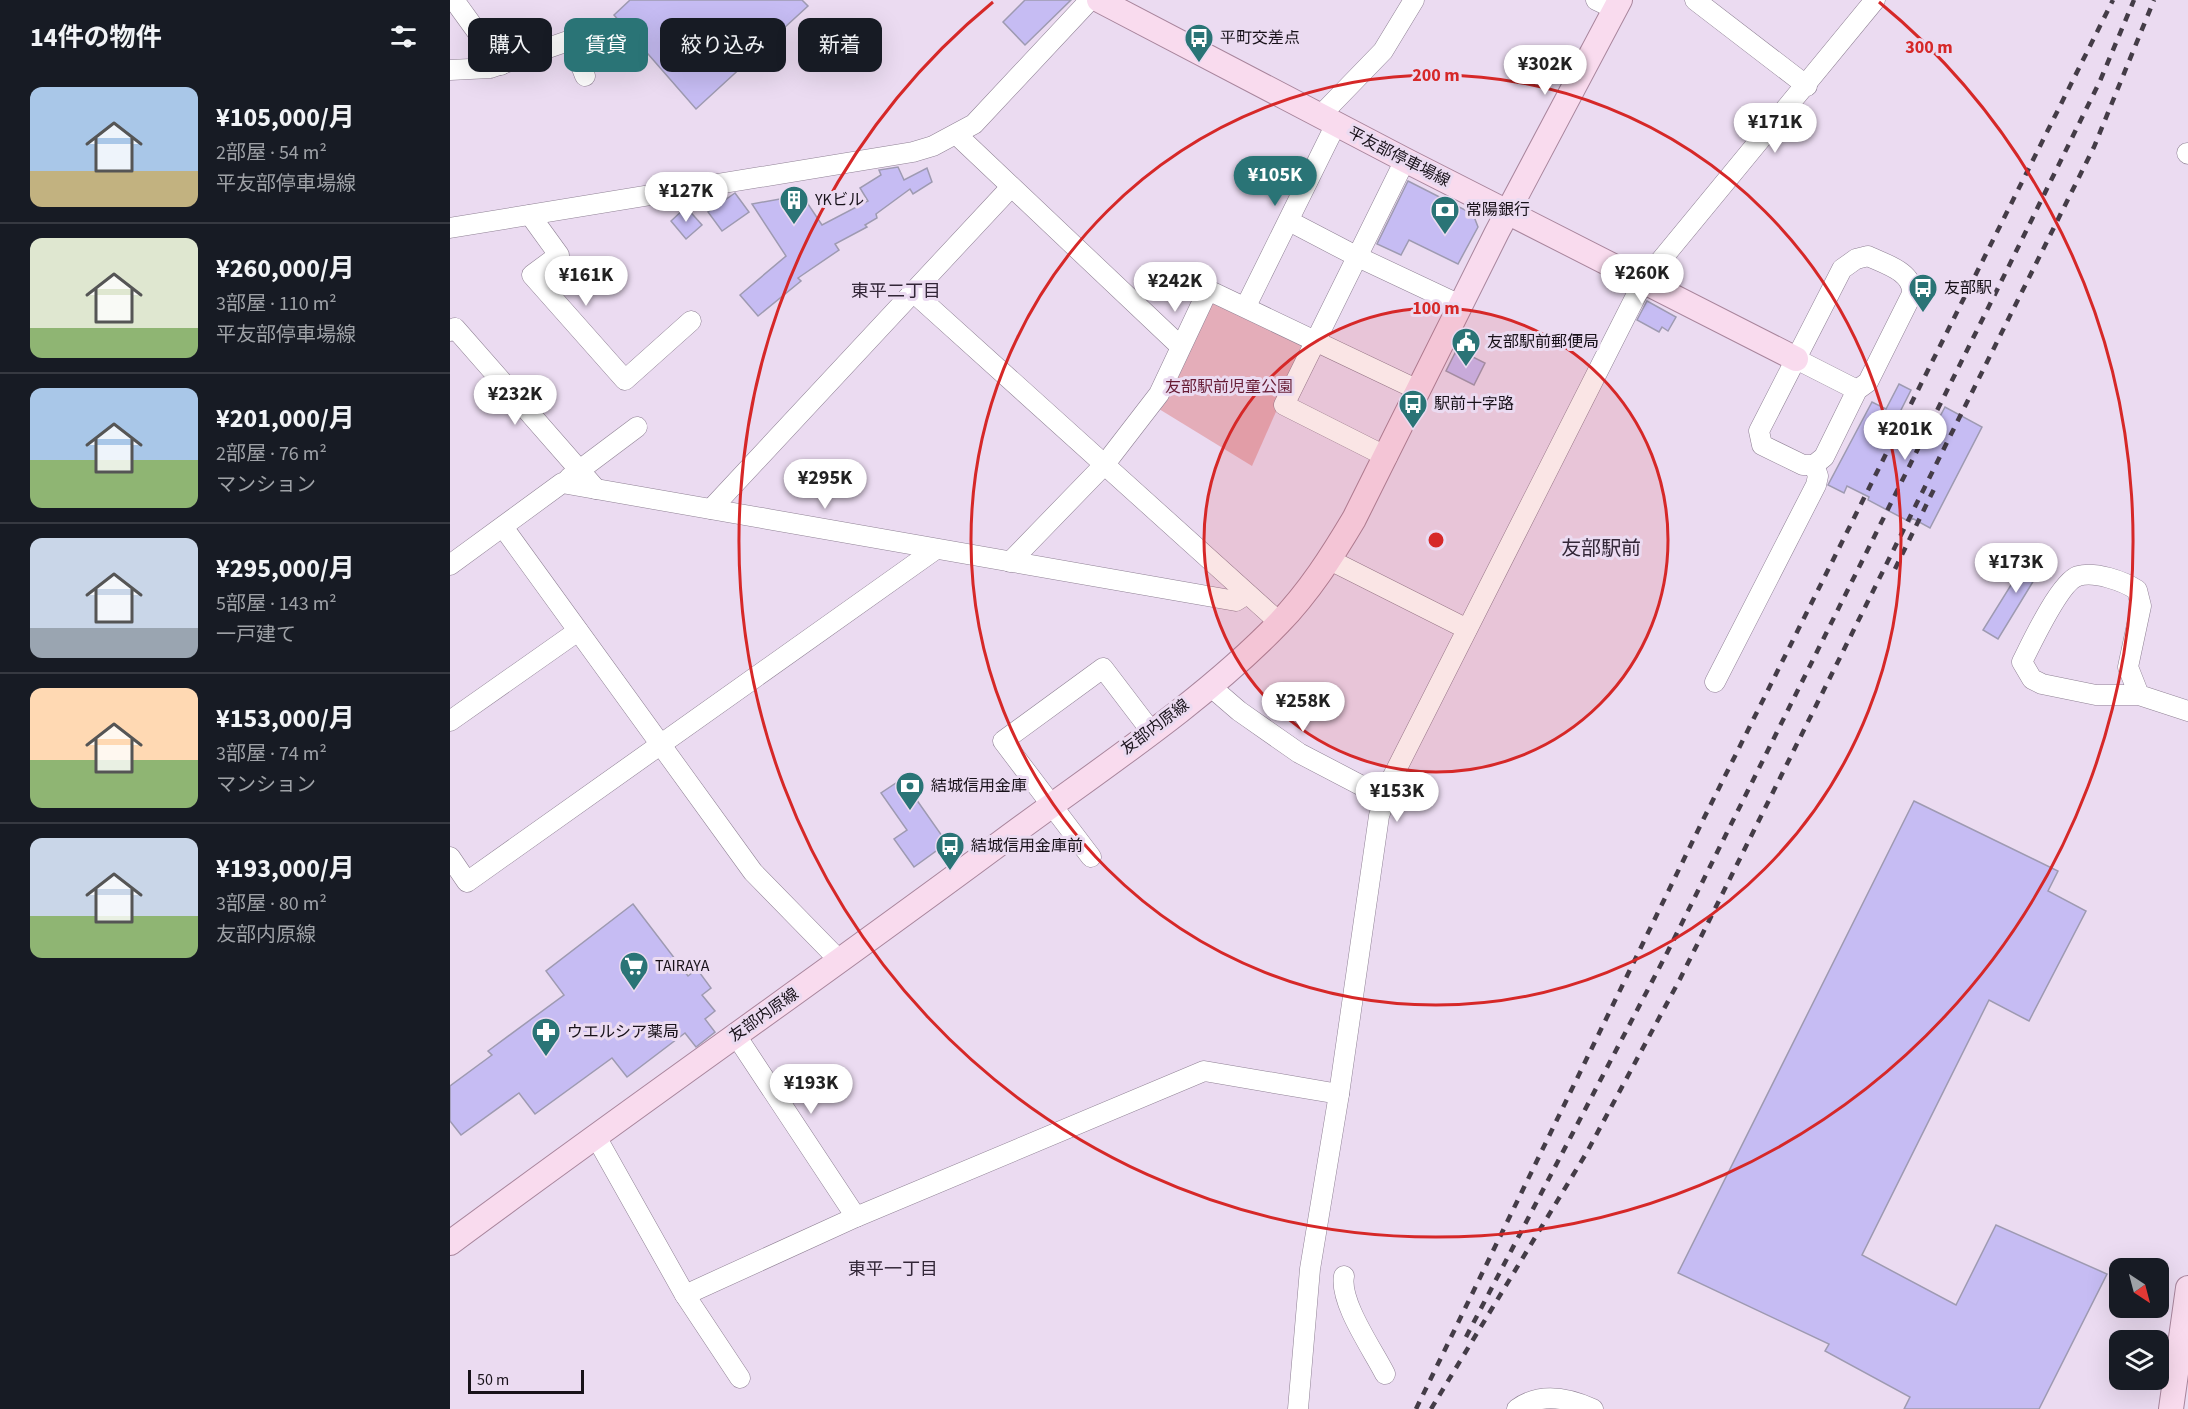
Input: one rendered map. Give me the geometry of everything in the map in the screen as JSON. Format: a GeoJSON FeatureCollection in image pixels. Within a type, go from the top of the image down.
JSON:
{"type":"FeatureCollection","features":[{"type":"Feature","properties":{"kind":"main road","name":"平友部停車場線"},"geometry":{"type":"LineString","coordinates":[[1099,0],[1405,160],[1796,359]]}},
{"type":"Feature","properties":{"kind":"main road","name":"友部内原線"},"geometry":{"type":"LineString","coordinates":[[450,1243],[595,1135],[840,961],[1151,731],[1210,686],[1279,622],[1330,560],[1387,457],[1418,390],[1611,3]]}},
{"type":"Feature","properties":{"kind":"main road"},"geometry":{"type":"LineString","coordinates":[[2171,1409],[2188,1288]]}},
{"type":"Feature","properties":{"kind":"street"},"geometry":{"type":"LineString","coordinates":[[454,0],[468,19]]}},
{"type":"Feature","properties":{"kind":"street"},"geometry":{"type":"LineString","coordinates":[[450,228],[914,152],[957,135],[988,111],[1090,0]]}},
{"type":"Feature","properties":{"kind":"street"},"geometry":{"type":"LineString","coordinates":[[1246,306],[1289,221],[1328,120],[1383,51],[1414,0]]}},
{"type":"Feature","properties":{"kind":"street"},"geometry":{"type":"LineString","coordinates":[[1695,0],[1807,86]]}},
{"type":"Feature","properties":{"kind":"street"},"geometry":{"type":"LineString","coordinates":[[1298,1409],[1310,1269],[1339,1094],[1379,816],[1391,780],[1643,282],[1807,86],[1875,0]]}},
{"type":"Feature","properties":{"kind":"street"},"geometry":{"type":"LineString","coordinates":[[552,47],[571,40],[585,76]]}},
{"type":"Feature","properties":{"kind":"street"},"geometry":{"type":"LineString","coordinates":[[450,70],[468,68]]}},
{"type":"Feature","properties":{"kind":"street"},"geometry":{"type":"LineString","coordinates":[[957,135],[1180,346]]}},
{"type":"Feature","properties":{"kind":"street"},"geometry":{"type":"LineString","coordinates":[[1387,457],[1284,405],[1405,160]]}},
{"type":"Feature","properties":{"kind":"street"},"geometry":{"type":"LineString","coordinates":[[711,509],[1011,187]]}},
{"type":"Feature","properties":{"kind":"street"},"geometry":{"type":"LineString","coordinates":[[530,215],[559,255],[532,274],[625,380],[691,321]]}},
{"type":"Feature","properties":{"kind":"street"},"geometry":{"type":"LineString","coordinates":[[1289,221],[1358,257],[1460,305]]}},
{"type":"Feature","properties":{"kind":"street"},"geometry":{"type":"LineString","coordinates":[[1868,256],[1904,274],[1912,287],[1909,302],[1868,382],[1857,390],[1824,457],[1814,465],[1803,465],[1762,445],[1759,439],[1759,431],[1796,359],[1842,269],[1848,263],[1868,256]]}},
{"type":"Feature","properties":{"kind":"street"},"geometry":{"type":"LineString","coordinates":[[1010,562],[1105,464],[1159,394],[1208,290],[1316,339],[1418,390]]}},
{"type":"Feature","properties":{"kind":"street"},"geometry":{"type":"LineString","coordinates":[[912,291],[1279,622]]}},
{"type":"Feature","properties":{"kind":"street"},"geometry":{"type":"LineString","coordinates":[[450,331],[455,328],[596,489]]}},
{"type":"Feature","properties":{"kind":"street"},"geometry":{"type":"LineString","coordinates":[[1796,359],[1857,390]]}},
{"type":"Feature","properties":{"kind":"street"},"geometry":{"type":"LineString","coordinates":[[450,565],[637,427]]}},
{"type":"Feature","properties":{"kind":"street"},"geometry":{"type":"LineString","coordinates":[[1715,682],[1816,485],[1818,476],[1814,465]]}},
{"type":"Feature","properties":{"kind":"street"},"geometry":{"type":"LineString","coordinates":[[562,483],[1236,602],[1247,594]]}},
{"type":"Feature","properties":{"kind":"street"},"geometry":{"type":"LineString","coordinates":[[503,526],[753,872],[840,961]]}},
{"type":"Feature","properties":{"kind":"street"},"geometry":{"type":"LineString","coordinates":[[450,857],[467,882],[936,549]]}},
{"type":"Feature","properties":{"kind":"street"},"geometry":{"type":"LineString","coordinates":[[1330,560],[1467,629]]}},
{"type":"Feature","properties":{"kind":"street"},"geometry":{"type":"LineString","coordinates":[[2105,695],[2119,682],[2128,667],[2141,606],[2137,590],[2127,584],[2097,576],[2079,576],[2069,581],[2022,662],[2032,679],[2042,684],[2105,695],[2139,695],[2188,711]]}},
{"type":"Feature","properties":{"kind":"street"},"geometry":{"type":"LineString","coordinates":[[450,721],[578,631]]}},
{"type":"Feature","properties":{"kind":"street"},"geometry":{"type":"LineString","coordinates":[[2128,667],[2139,695]]}},
{"type":"Feature","properties":{"kind":"street"},"geometry":{"type":"LineString","coordinates":[[1091,857],[1049,806],[1003,741],[1103,668],[1151,731]]}},
{"type":"Feature","properties":{"kind":"street"},"geometry":{"type":"LineString","coordinates":[[1210,686],[1239,711],[1299,753],[1385,798]]}},
{"type":"Feature","properties":{"kind":"street"},"geometry":{"type":"LineString","coordinates":[[735,1035],[856,1217]]}},
{"type":"Feature","properties":{"kind":"street"},"geometry":{"type":"LineString","coordinates":[[686,1295],[856,1217],[1204,1071],[1339,1094]]}},
{"type":"Feature","properties":{"kind":"street"},"geometry":{"type":"LineString","coordinates":[[595,1135],[686,1295],[740,1378]]}},
{"type":"Feature","properties":{"kind":"street"},"geometry":{"type":"LineString","coordinates":[[1344,1276],[1343,1284],[1347,1301],[1385,1374]]}},
{"type":"Feature","properties":{"kind":"street"},"geometry":{"type":"LineString","coordinates":[[1517,1409],[1529,1400],[1550,1398],[1593,1409]]}},
{"type":"Feature","properties":{"kind":"green space","name":"友部駅前児童公園"},"geometry":{"type":"Polygon","coordinates":[[[1213,300],[1306,344],[1252,466],[1159,409],[1213,300]]]}},
{"type":"Feature","properties":{"kind":"building"},"geometry":{"type":"Polygon","coordinates":[[[630,0],[802,0],[808,6],[786,26],[786,18],[660,18],[660,68],[648,54],[648,18],[617,18],[614,15],[630,0]]]}},
{"type":"Feature","properties":{"kind":"building"},"geometry":{"type":"Polygon","coordinates":[[[1025,0],[1071,0],[1025,45],[1003,22],[1025,0]]]}},
{"type":"Feature","properties":{"kind":"building"},"geometry":{"type":"Polygon","coordinates":[[[664,72],[736,72],[696,109],[664,72]]]}},
{"type":"Feature","properties":{"kind":"building"},"geometry":{"type":"Polygon","coordinates":[[[898,167],[904,180],[927,168],[932,182],[913,194],[910,189],[876,214],[877,218],[865,225],[867,227],[835,244],[839,250],[798,278],[801,281],[758,316],[740,295],[786,256],[752,204],[802,195],[822,225],[868,201],[860,188],[881,175],[879,170],[898,167]]]}},
{"type":"Feature","properties":{"kind":"building"},"geometry":{"type":"Polygon","coordinates":[[[1408,181],[1473,214],[1478,227],[1458,264],[1409,240],[1401,255],[1377,244],[1408,181]]]}},
{"type":"Feature","properties":{"kind":"building"},"geometry":{"type":"Polygon","coordinates":[[[735,193],[749,212],[722,231],[708,212],[735,193]]]}},
{"type":"Feature","properties":{"kind":"building"},"geometry":{"type":"Polygon","coordinates":[[[686,207],[702,225],[686,239],[671,221],[686,207]]]}},
{"type":"Feature","properties":{"kind":"building"},"geometry":{"type":"Polygon","coordinates":[[[1647,301],[1676,317],[1668,331],[1662,327],[1659,332],[1637,320],[1647,301]]]}},
{"type":"Feature","properties":{"kind":"building"},"geometry":{"type":"Polygon","coordinates":[[[1455,353],[1469,360],[1471,356],[1485,363],[1474,385],[1446,371],[1455,353]]]}},
{"type":"Feature","properties":{"kind":"building"},"geometry":{"type":"Polygon","coordinates":[[[1899,384],[1911,390],[1895,422],[1928,439],[1945,407],[1982,427],[1930,528],[1912,518],[1910,522],[1847,486],[1844,493],[1828,485],[1872,402],[1886,409],[1899,384]]]}},
{"type":"Feature","properties":{"kind":"building"},"geometry":{"type":"Polygon","coordinates":[[[2034,548],[2048,557],[1998,639],[1983,630],[2034,548]]]}},
{"type":"Feature","properties":{"kind":"building","name":"結城信用金庫"},"geometry":{"type":"Polygon","coordinates":[[[902,779],[947,843],[914,867],[894,839],[907,830],[881,793],[902,779]]]}},
{"type":"Feature","properties":{"kind":"building"},"geometry":{"type":"Polygon","coordinates":[[[1914,801],[2058,871],[2048,891],[2086,911],[2029,1021],[1989,1000],[1862,1255],[1956,1305],[1996,1225],[2107,1274],[2039,1409],[1904,1409],[1910,1397],[1825,1351],[1829,1344],[1678,1273],[1914,801]]]}},
{"type":"Feature","properties":{"kind":"building"},"geometry":{"type":"Polygon","coordinates":[[[633,904],[688,976],[697,969],[711,988],[702,995],[715,1011],[705,1019],[715,1032],[696,1047],[685,1033],[627,1077],[612,1058],[535,1114],[519,1093],[461,1135],[450,1121],[450,1086],[492,1055],[488,1051],[564,995],[546,971],[633,904]]]}},
{"type":"Feature","properties":{"kind":"railway"},"geometry":{"type":"LineString","coordinates":[[1416,1409],[1703,820],[2113,0]]}},
{"type":"Feature","properties":{"kind":"railway"},"geometry":{"type":"LineString","coordinates":[[1466,1337],[1668,951],[2100,81],[2134,0]]}},
{"type":"Feature","properties":{"kind":"railway"},"geometry":{"type":"LineString","coordinates":[[1431,1409],[1587,1152],[1680,979],[2094,147],[2154,0]]}},
{"type":"Feature","properties":{"kind":"railway"},"geometry":{"type":"LineString","coordinates":[[1895,569],[1936,485]]}},
{"type":"Feature","properties":{"kind":"place","name":"平町交差点"},"geometry":{"type":"Point","coordinates":[1199,64]}},
{"type":"Feature","properties":{"kind":"place","name":"YKビル"},"geometry":{"type":"Point","coordinates":[794,226]}},
{"type":"Feature","properties":{"kind":"place","name":"常陽銀行"},"geometry":{"type":"Point","coordinates":[1445,236]}},
{"type":"Feature","properties":{"kind":"place","name":"友部駅"},"geometry":{"type":"Point","coordinates":[1923,314]}},
{"type":"Feature","properties":{"kind":"place","name":"友部駅前郵便局"},"geometry":{"type":"Point","coordinates":[1466,368]}},
{"type":"Feature","properties":{"kind":"place","name":"駅前十字路"},"geometry":{"type":"Point","coordinates":[1413,430]}},
{"type":"Feature","properties":{"kind":"place","name":"結城信用金庫"},"geometry":{"type":"Point","coordinates":[910,812]}},
{"type":"Feature","properties":{"kind":"place","name":"結城信用金庫前"},"geometry":{"type":"Point","coordinates":[950,872]}},
{"type":"Feature","properties":{"kind":"place","name":"TAIRAYA"},"geometry":{"type":"Point","coordinates":[634,992]}},
{"type":"Feature","properties":{"kind":"place","name":"ウエルシア薬局"},"geometry":{"type":"Point","coordinates":[546,1058]}},
{"type":"Feature","properties":{"kind":"district","name":"東平二丁目"},"geometry":{"type":"Point","coordinates":[896,291]}},
{"type":"Feature","properties":{"kind":"district","name":"友部駅前"},"geometry":{"type":"Point","coordinates":[1601,549]}},
{"type":"Feature","properties":{"kind":"district","name":"東平一丁目"},"geometry":{"type":"Point","coordinates":[893,1269]}}]}
